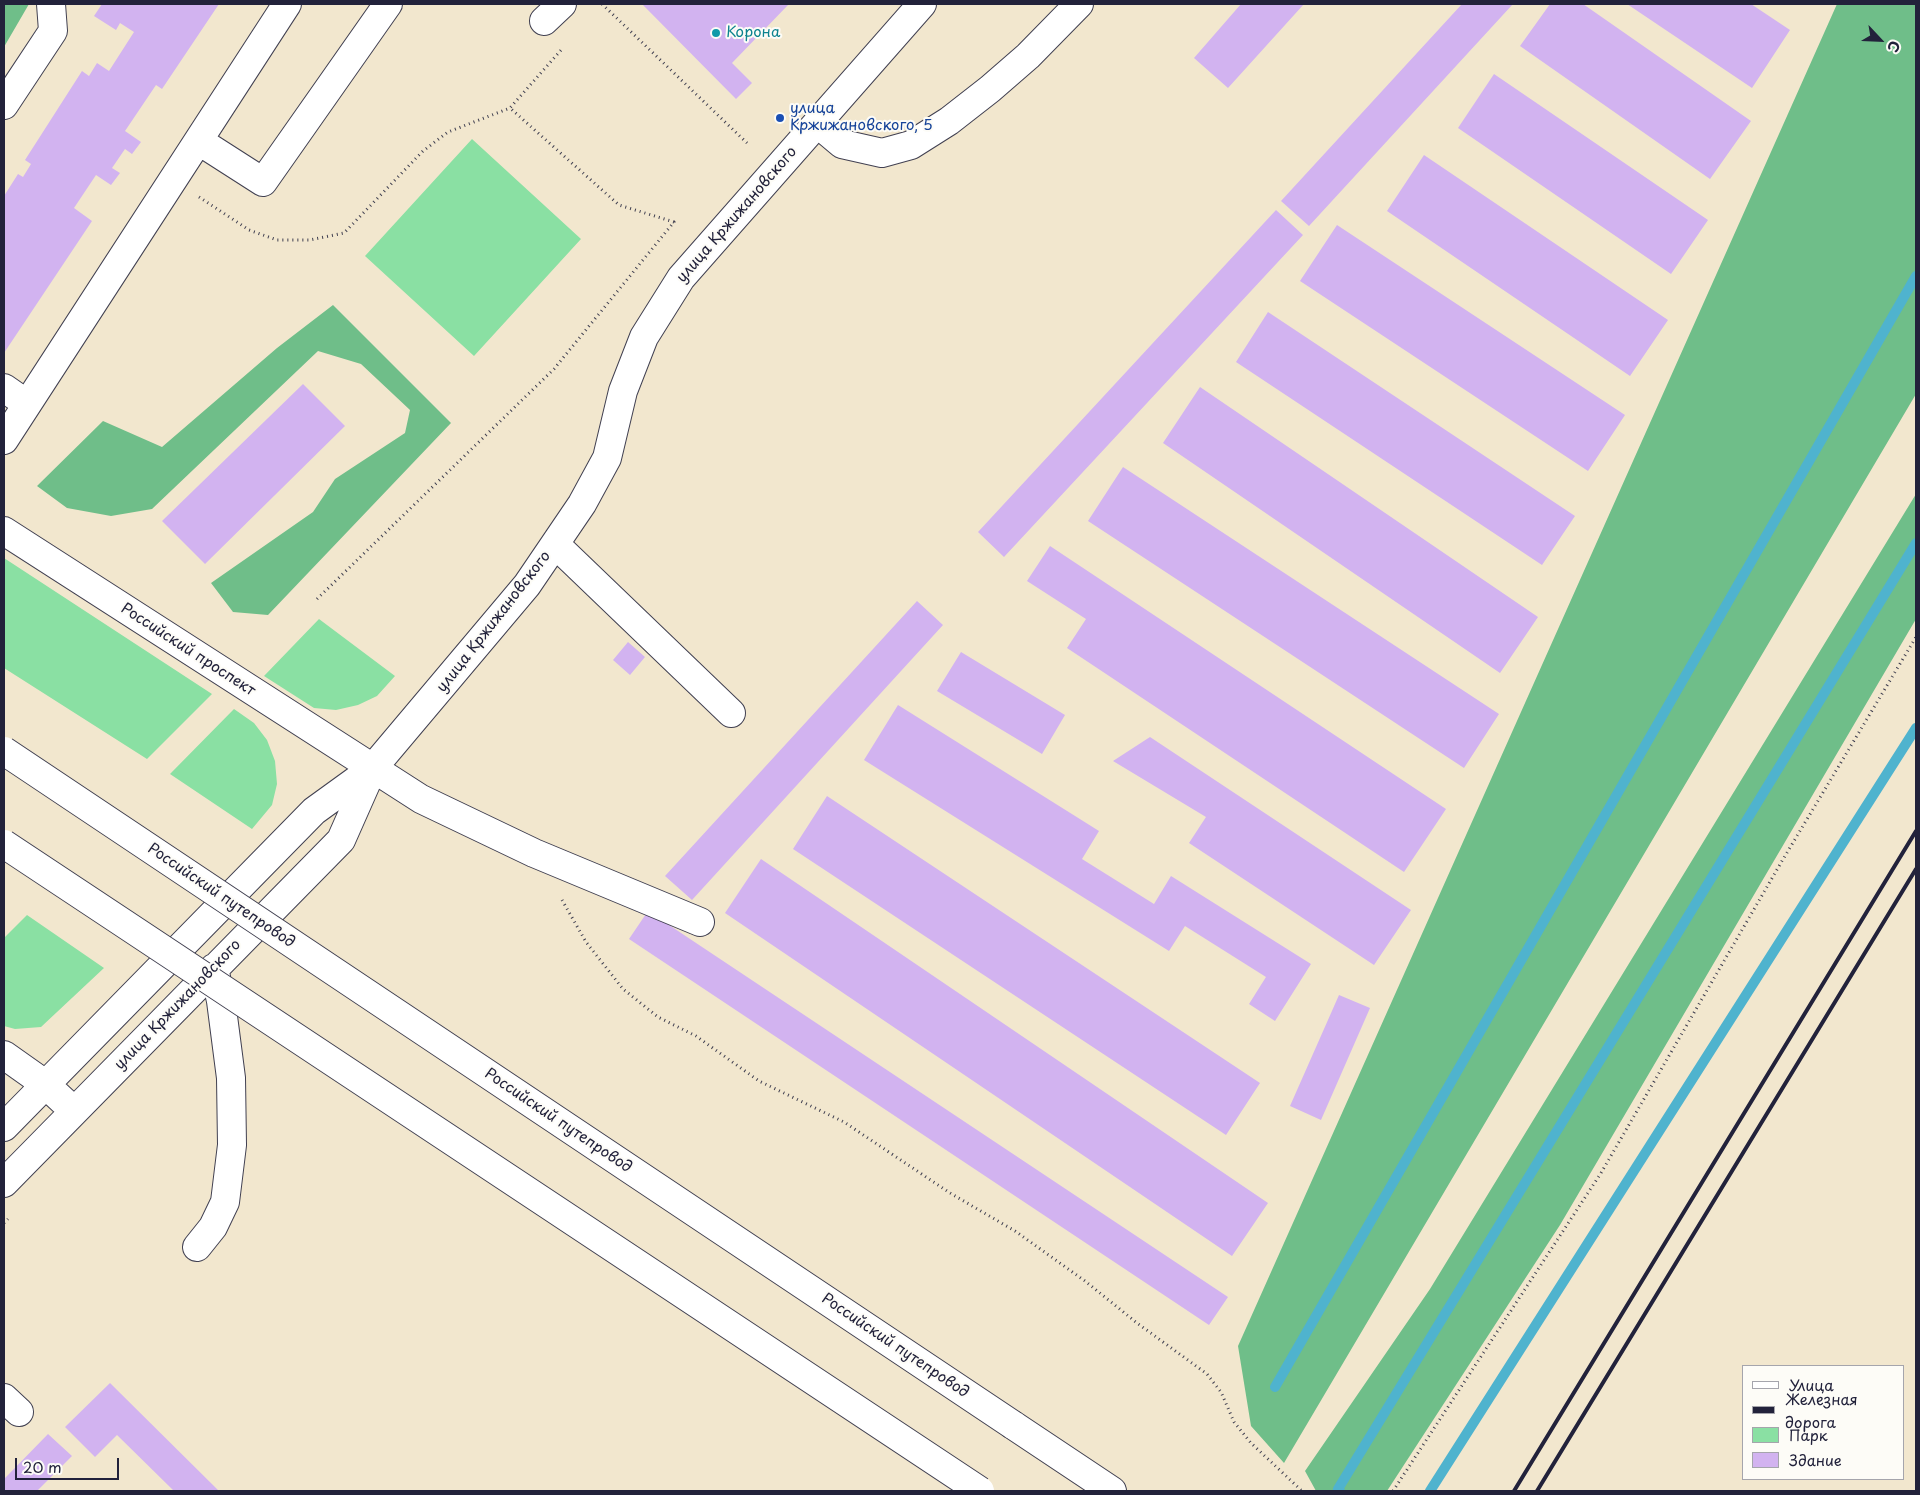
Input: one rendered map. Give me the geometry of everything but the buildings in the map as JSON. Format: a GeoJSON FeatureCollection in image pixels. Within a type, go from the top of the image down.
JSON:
{"type":"FeatureCollection","features":[{"type":"Feature","properties":{"kind":"street"},"geometry":{"type":"LineString","coordinates":[[4,105],[53,31],[51,4]]}},
{"type":"Feature","properties":{"kind":"street"},"geometry":{"type":"LineString","coordinates":[[4,440],[287,4]]}},
{"type":"Feature","properties":{"kind":"street"},"geometry":{"type":"LineString","coordinates":[[198,141],[263,182],[388,4]]}},
{"type":"Feature","properties":{"kind":"street"},"geometry":{"type":"LineString","coordinates":[[817,123],[842,144],[882,153],[911,145],[949,122],[990,89],[1028,56],[1079,4]]}},
{"type":"Feature","properties":{"kind":"street","name":"улица Кржижановского"},"geometry":{"type":"LineString","coordinates":[[4,1127],[314,811],[372,769],[521,592],[582,504],[606,458],[623,392],[644,338],[681,278],[817,123],[916,6]]}},
{"type":"Feature","properties":{"kind":"street"},"geometry":{"type":"LineString","coordinates":[[4,388],[27,404]]}},
{"type":"Feature","properties":{"kind":"street","name":"Российский проспект"},"geometry":{"type":"LineString","coordinates":[[4,531],[421,799],[534,853],[700,922]]}},
{"type":"Feature","properties":{"kind":"street"},"geometry":{"type":"LineString","coordinates":[[555,544],[730,713]]}},
{"type":"Feature","properties":{"kind":"street","name":"Российский путепровод"},"geometry":{"type":"LineString","coordinates":[[4,751],[1112,1491]]}},
{"type":"Feature","properties":{"kind":"street","name":"улица Кржижановского"},"geometry":{"type":"LineString","coordinates":[[4,1183],[341,840],[372,769]]}},
{"type":"Feature","properties":{"kind":"street"},"geometry":{"type":"LineString","coordinates":[[4,844],[980,1491]]}},
{"type":"Feature","properties":{"kind":"street"},"geometry":{"type":"LineString","coordinates":[[197,1247],[213,1227],[225,1202],[232,1145],[231,1078],[221,1001],[214,968]]}},
{"type":"Feature","properties":{"kind":"street"},"geometry":{"type":"LineString","coordinates":[[4,1056],[45,1084],[74,1111]]}},
{"type":"Feature","properties":{"kind":"path"},"geometry":{"type":"LineString","coordinates":[[602,4],[747,143]]}},
{"type":"Feature","properties":{"kind":"path"},"geometry":{"type":"LineString","coordinates":[[173,180],[250,230],[277,240],[310,240],[344,233],[423,152],[448,132],[510,108],[568,43]]}},
{"type":"Feature","properties":{"kind":"path"},"geometry":{"type":"LineString","coordinates":[[317,599],[554,369],[674,222],[619,205],[510,108]]}},
{"type":"Feature","properties":{"kind":"path"},"geometry":{"type":"LineString","coordinates":[[1393,1491],[1602,1173],[1782,861],[1916,637]]}},
{"type":"Feature","properties":{"kind":"path"},"geometry":{"type":"LineString","coordinates":[[534,853],[586,942],[623,989],[658,1016],[696,1036],[759,1081],[844,1122],[950,1193],[1015,1231],[1085,1280],[1137,1323],[1207,1374],[1221,1392],[1234,1422],[1251,1443],[1302,1491]]}},
{"type":"Feature","properties":{"kind":"path"},"geometry":{"type":"LineString","coordinates":[[4,1223],[8,1219]]}},
{"type":"Feature","properties":{"kind":"green space"},"geometry":{"type":"Polygon","coordinates":[[[4,4],[29,4],[4,47],[4,4]]]}},
{"type":"Feature","properties":{"kind":"green space"},"geometry":{"type":"Polygon","coordinates":[[[1837,4],[1916,4],[1916,394],[1284,1463],[1251,1426],[1238,1346],[1837,4]]]}},
{"type":"Feature","properties":{"kind":"green space"},"geometry":{"type":"Polygon","coordinates":[[[472,139],[581,239],[474,356],[365,256],[472,139]]]}},
{"type":"Feature","properties":{"kind":"green space"},"geometry":{"type":"Polygon","coordinates":[[[333,305],[451,423],[268,615],[233,612],[211,583],[313,512],[335,479],[405,433],[410,410],[361,364],[318,351],[152,509],[111,516],[67,508],[37,486],[103,421],[162,447],[277,348],[333,305]]]}},
{"type":"Feature","properties":{"kind":"green space"},"geometry":{"type":"Polygon","coordinates":[[[1916,494],[1916,619],[1560,1225],[1387,1491],[1316,1491],[1305,1471],[1430,1289],[1916,494]]]}},
{"type":"Feature","properties":{"kind":"green space"},"geometry":{"type":"Polygon","coordinates":[[[4,558],[212,694],[147,759],[4,668],[4,558]]]}},
{"type":"Feature","properties":{"kind":"green space"},"geometry":{"type":"Polygon","coordinates":[[[319,619],[395,676],[377,696],[358,705],[336,710],[314,708],[264,676],[319,619]]]}},
{"type":"Feature","properties":{"kind":"green space"},"geometry":{"type":"Polygon","coordinates":[[[234,709],[254,723],[267,740],[275,761],[277,784],[272,805],[252,829],[170,774],[234,709]]]}},
{"type":"Feature","properties":{"kind":"green space"},"geometry":{"type":"Polygon","coordinates":[[[27,915],[104,968],[41,1027],[15,1029],[4,1026],[4,938],[27,915]]]}},
{"type":"Feature","properties":{"kind":"waterway"},"geometry":{"type":"LineString","coordinates":[[1275,1387],[1916,276]]}},
{"type":"Feature","properties":{"kind":"waterway"},"geometry":{"type":"LineString","coordinates":[[1340,1491],[1338,1489],[1916,543]]}},
{"type":"Feature","properties":{"kind":"waterway"},"geometry":{"type":"LineString","coordinates":[[1430,1491],[1916,728]]}},
{"type":"Feature","properties":{"kind":"railway"},"geometry":{"type":"LineString","coordinates":[[1514,1491],[1916,831]]}},
{"type":"Feature","properties":{"kind":"railway"},"geometry":{"type":"LineString","coordinates":[[1537,1491],[1916,869]]}},
{"type":"Feature","properties":{"kind":"place","name":"Корона"},"geometry":{"type":"Point","coordinates":[716,33]}},
{"type":"Feature","properties":{"kind":"place","name":"улица Кржижановского, 5"},"geometry":{"type":"Point","coordinates":[780,118]}}]}
